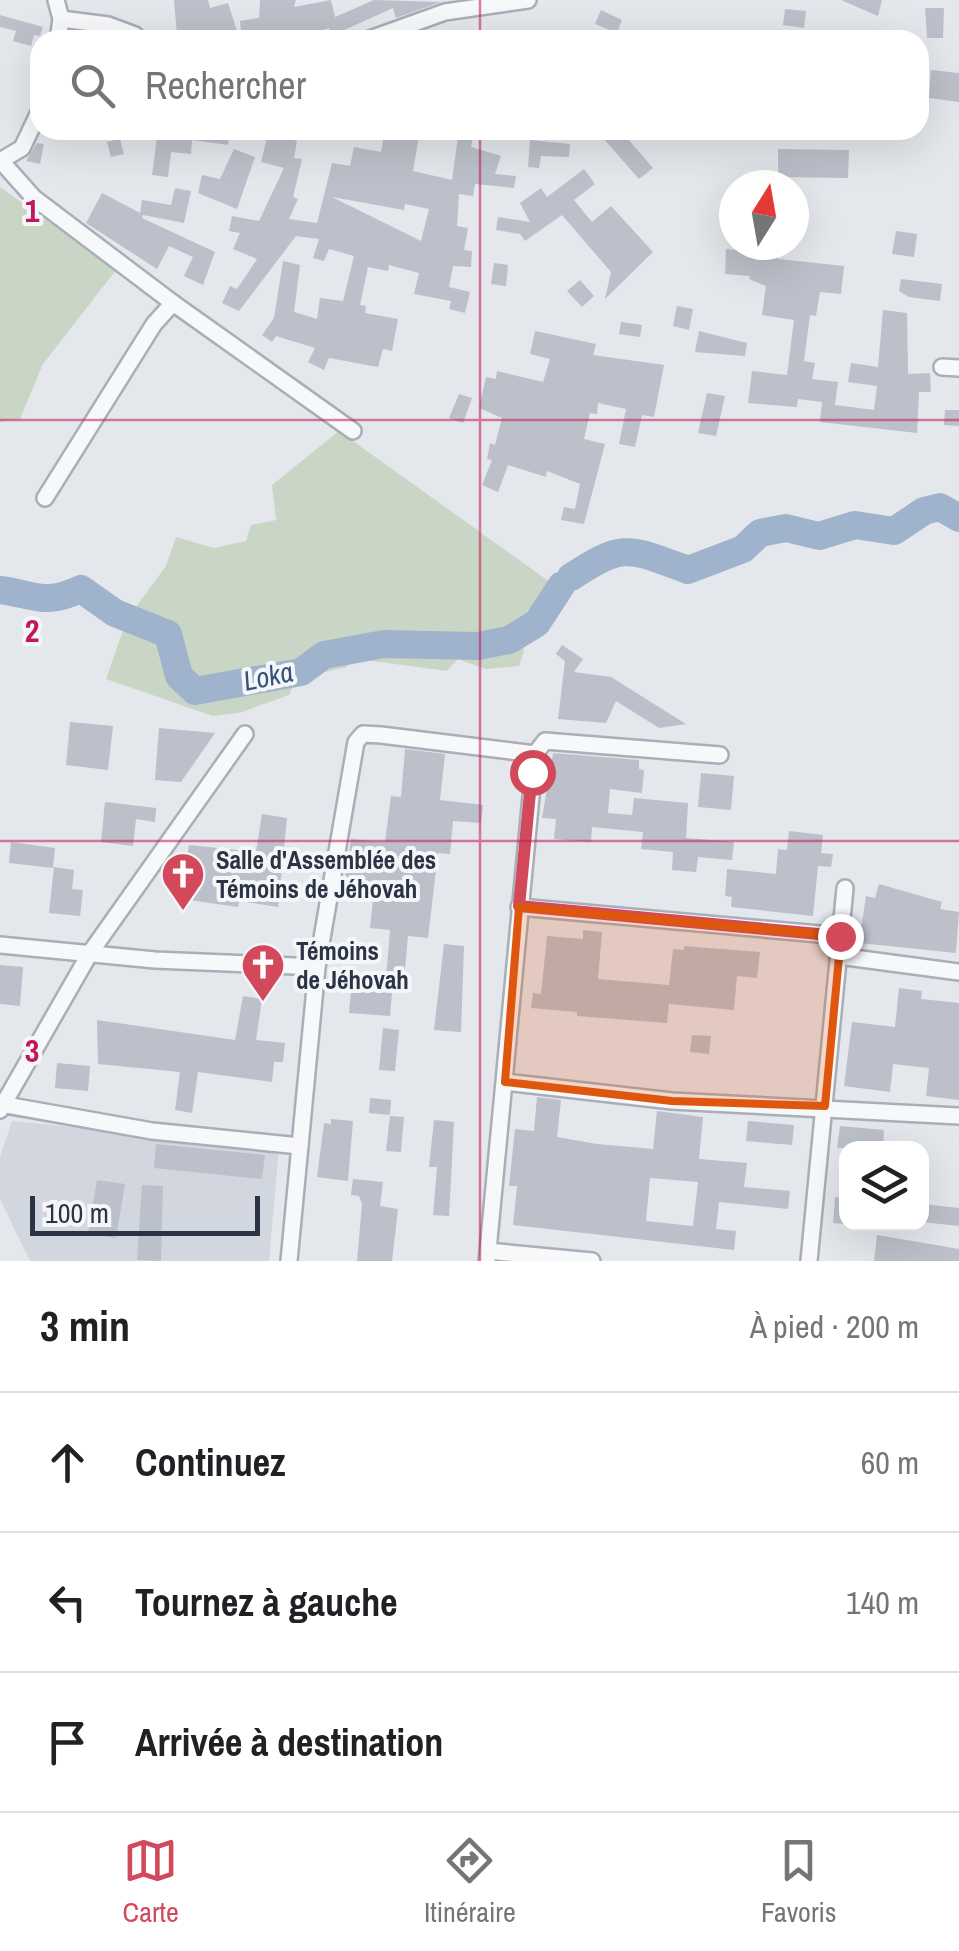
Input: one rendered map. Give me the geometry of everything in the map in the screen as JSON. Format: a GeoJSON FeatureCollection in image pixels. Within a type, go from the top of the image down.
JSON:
{"type":"FeatureCollection","features":[{"type":"Feature","properties":{"kind":"street"},"geometry":{"type":"LineString","coordinates":[[56,0],[60,30]]}},
{"type":"Feature","properties":{"kind":"street"},"geometry":{"type":"LineString","coordinates":[[395,30],[446,12],[528,0]]}},
{"type":"Feature","properties":{"kind":"street"},"geometry":{"type":"LineString","coordinates":[[61,20],[122,30]]}},
{"type":"Feature","properties":{"kind":"street"},"geometry":{"type":"LineString","coordinates":[[30,138],[0,161],[34,198],[353,431]]}},
{"type":"Feature","properties":{"kind":"street"},"geometry":{"type":"LineString","coordinates":[[46,498],[154,324],[174,303]]}},
{"type":"Feature","properties":{"kind":"street"},"geometry":{"type":"LineString","coordinates":[[244,734],[90,953],[1,1106],[152,1131],[300,1146]]}},
{"type":"Feature","properties":{"kind":"street"},"geometry":{"type":"LineString","coordinates":[[288,1261],[317,967],[356,742],[364,734],[535,754]]}},
{"type":"Feature","properties":{"kind":"street"},"geometry":{"type":"LineString","coordinates":[[592,1261],[487,1256],[535,754],[545,741],[720,755]]}},
{"type":"Feature","properties":{"kind":"street"},"geometry":{"type":"LineString","coordinates":[[810,1261],[845,888]]}},
{"type":"Feature","properties":{"kind":"street"},"geometry":{"type":"LineString","coordinates":[[519,906],[840,936]]}},
{"type":"Feature","properties":{"kind":"street"},"geometry":{"type":"LineString","coordinates":[[0,945],[317,967]]}},
{"type":"Feature","properties":{"kind":"street"},"geometry":{"type":"LineString","coordinates":[[839,956],[959,972]]}},
{"type":"Feature","properties":{"kind":"street"},"geometry":{"type":"LineString","coordinates":[[505,1082],[672,1101],[959,1116]]}},
{"type":"Feature","properties":{"kind":"highlighted area"},"geometry":{"type":"Polygon","coordinates":[[[519,907],[841,936],[825,1106],[672,1101],[505,1082],[519,907]]]}},
{"type":"Feature","properties":{"kind":"shaded area"},"geometry":{"type":"Polygon","coordinates":[[[12,1121],[279,1148],[269,1261],[30,1261],[0,1199],[0,1157],[12,1121]]]}},
{"type":"Feature","properties":{"kind":"green space"},"geometry":{"type":"Polygon","coordinates":[[[0,187],[116,270],[43,364],[20,419],[0,422],[0,187]]]}},
{"type":"Feature","properties":{"kind":"green space"},"geometry":{"type":"Polygon","coordinates":[[[339,431],[554,585],[519,633],[524,651],[519,666],[486,669],[458,659],[447,671],[350,658],[347,667],[297,678],[289,695],[239,713],[213,716],[106,679],[127,619],[166,566],[176,537],[214,548],[246,541],[251,525],[276,520],[272,485],[339,431]]]}},
{"type":"Feature","properties":{"kind":"building"},"geometry":{"type":"Polygon","coordinates":[[[174,0],[208,0],[210,8],[228,3],[237,30],[177,30],[174,0]]]}},
{"type":"Feature","properties":{"kind":"building"},"geometry":{"type":"Polygon","coordinates":[[[260,0],[296,0],[294,7],[331,0],[335,17],[374,0],[441,2],[396,18],[393,8],[344,30],[241,30],[240,21],[259,18],[260,0]]]}},
{"type":"Feature","properties":{"kind":"building"},"geometry":{"type":"Polygon","coordinates":[[[841,0],[882,0],[878,16],[841,0]]]}},
{"type":"Feature","properties":{"kind":"building"},"geometry":{"type":"Polygon","coordinates":[[[925,8],[944,8],[943,38],[929,38],[925,8]]]}},
{"type":"Feature","properties":{"kind":"building"},"geometry":{"type":"Polygon","coordinates":[[[785,9],[806,11],[804,28],[783,25],[785,9]]]}},
{"type":"Feature","properties":{"kind":"building"},"geometry":{"type":"Polygon","coordinates":[[[601,10],[622,20],[618,30],[595,24],[601,10]]]}},
{"type":"Feature","properties":{"kind":"building"},"geometry":{"type":"Polygon","coordinates":[[[0,15],[43,27],[30,30],[30,46],[13,41],[16,31],[0,27],[0,15]]]}},
{"type":"Feature","properties":{"kind":"building"},"geometry":{"type":"Polygon","coordinates":[[[931,70],[959,73],[959,102],[929,98],[931,70]]]}},
{"type":"Feature","properties":{"kind":"building"},"geometry":{"type":"Polygon","coordinates":[[[120,140],[124,154],[111,157],[107,142],[120,140]]]}},
{"type":"Feature","properties":{"kind":"building"},"geometry":{"type":"Polygon","coordinates":[[[157,140],[192,140],[191,154],[171,152],[168,177],[152,175],[157,140]]]}},
{"type":"Feature","properties":{"kind":"building"},"geometry":{"type":"Polygon","coordinates":[[[192,140],[229,140],[228,145],[192,140]]]}},
{"type":"Feature","properties":{"kind":"building"},"geometry":{"type":"Polygon","coordinates":[[[266,140],[297,141],[294,158],[302,159],[293,197],[298,199],[289,219],[317,223],[332,163],[350,166],[354,147],[381,152],[383,140],[418,140],[413,171],[452,180],[458,140],[472,140],[471,147],[501,156],[495,174],[516,176],[514,188],[475,184],[473,196],[459,194],[457,226],[468,228],[464,250],[472,251],[471,267],[453,266],[449,287],[470,292],[465,313],[449,309],[451,301],[414,294],[419,273],[389,265],[388,271],[368,267],[360,305],[366,306],[365,313],[398,319],[392,351],[383,349],[378,367],[329,358],[324,370],[308,362],[315,348],[276,336],[272,342],[262,335],[274,318],[283,261],[300,265],[294,312],[317,319],[320,298],[343,301],[354,256],[329,249],[324,261],[313,258],[319,239],[296,236],[239,311],[222,303],[230,286],[237,289],[257,259],[233,249],[240,233],[229,231],[232,216],[259,221],[284,168],[261,162],[266,140]],[[332,197],[421,241],[429,209],[405,204],[404,210],[332,197]]]}},
{"type":"Feature","properties":{"kind":"building"},"geometry":{"type":"Polygon","coordinates":[[[530,140],[570,144],[569,157],[541,156],[539,168],[528,167],[530,140]]]}},
{"type":"Feature","properties":{"kind":"building"},"geometry":{"type":"Polygon","coordinates":[[[605,140],[629,140],[653,168],[639,179],[605,140]]]}},
{"type":"Feature","properties":{"kind":"building"},"geometry":{"type":"Polygon","coordinates":[[[37,143],[44,144],[40,164],[26,161],[37,143]]]}},
{"type":"Feature","properties":{"kind":"building"},"geometry":{"type":"Polygon","coordinates":[[[234,149],[255,157],[237,209],[198,193],[202,175],[220,179],[234,149]]]}},
{"type":"Feature","properties":{"kind":"building"},"geometry":{"type":"Polygon","coordinates":[[[778,149],[849,150],[848,178],[809,177],[809,170],[778,170],[778,149]]]}},
{"type":"Feature","properties":{"kind":"building"},"geometry":{"type":"Polygon","coordinates":[[[584,169],[595,184],[574,200],[592,222],[611,206],[653,252],[605,299],[611,272],[562,215],[525,241],[520,234],[496,230],[498,217],[530,222],[520,203],[541,188],[547,197],[584,169]]]}},
{"type":"Feature","properties":{"kind":"building"},"geometry":{"type":"Polygon","coordinates":[[[175,188],[191,191],[184,223],[143,215],[142,218],[215,252],[203,285],[184,276],[193,257],[169,246],[157,269],[86,223],[102,193],[140,213],[142,200],[171,205],[175,188]]]}},
{"type":"Feature","properties":{"kind":"building"},"geometry":{"type":"Polygon","coordinates":[[[896,231],[917,234],[914,257],[892,254],[896,231]]]}},
{"type":"Feature","properties":{"kind":"building"},"geometry":{"type":"Polygon","coordinates":[[[726,260],[787,260],[844,266],[841,294],[820,292],[816,316],[810,315],[804,361],[815,363],[812,379],[838,382],[835,405],[874,410],[877,386],[848,382],[851,363],[878,367],[883,310],[907,313],[908,374],[930,373],[931,392],[919,392],[917,433],[820,422],[822,402],[798,399],[797,407],[748,403],[752,371],[787,375],[794,320],[762,315],[766,286],[749,279],[750,276],[725,274],[726,260]]]}},
{"type":"Feature","properties":{"kind":"building"},"geometry":{"type":"Polygon","coordinates":[[[494,263],[508,265],[506,286],[491,284],[494,263]]]}},
{"type":"Feature","properties":{"kind":"building"},"geometry":{"type":"Polygon","coordinates":[[[901,279],[942,284],[940,301],[909,297],[899,291],[901,279]]]}},
{"type":"Feature","properties":{"kind":"building"},"geometry":{"type":"Polygon","coordinates":[[[580,280],[594,296],[582,307],[567,291],[580,280]]]}},
{"type":"Feature","properties":{"kind":"building"},"geometry":{"type":"Polygon","coordinates":[[[677,306],[693,309],[689,330],[673,326],[677,306]]]}},
{"type":"Feature","properties":{"kind":"building"},"geometry":{"type":"Polygon","coordinates":[[[621,322],[642,325],[640,337],[619,334],[621,322]]]}},
{"type":"Feature","properties":{"kind":"building"},"geometry":{"type":"Polygon","coordinates":[[[535,331],[596,344],[593,355],[664,365],[654,417],[642,415],[635,447],[619,444],[626,409],[598,403],[597,414],[590,413],[584,439],[605,444],[584,524],[561,520],[564,507],[575,509],[580,484],[547,471],[546,477],[508,465],[498,492],[482,485],[492,460],[487,459],[490,443],[495,445],[502,418],[479,408],[486,377],[496,379],[497,371],[543,382],[550,359],[530,354],[535,331]]]}},
{"type":"Feature","properties":{"kind":"building"},"geometry":{"type":"Polygon","coordinates":[[[699,331],[747,343],[745,356],[695,352],[699,331]]]}},
{"type":"Feature","properties":{"kind":"building"},"geometry":{"type":"Polygon","coordinates":[[[707,393],[725,396],[716,436],[698,433],[707,393]]]}},
{"type":"Feature","properties":{"kind":"building"},"geometry":{"type":"Polygon","coordinates":[[[459,394],[472,398],[463,423],[449,418],[459,394]]]}},
{"type":"Feature","properties":{"kind":"building"},"geometry":{"type":"Polygon","coordinates":[[[945,410],[959,410],[959,426],[944,425],[945,410]]]}},
{"type":"Feature","properties":{"kind":"building"},"geometry":{"type":"Polygon","coordinates":[[[562,645],[583,659],[574,672],[611,677],[686,724],[659,728],[616,701],[606,723],[558,719],[565,661],[556,654],[562,645]]]}},
{"type":"Feature","properties":{"kind":"building"},"geometry":{"type":"Polygon","coordinates":[[[70,722],[113,726],[108,770],[66,765],[70,722]]]}},
{"type":"Feature","properties":{"kind":"building"},"geometry":{"type":"Polygon","coordinates":[[[159,728],[215,733],[181,782],[155,780],[159,728]]]}},
{"type":"Feature","properties":{"kind":"building"},"geometry":{"type":"Polygon","coordinates":[[[405,749],[445,754],[440,800],[483,805],[481,823],[453,821],[450,854],[438,853],[428,938],[408,936],[404,980],[386,978],[390,930],[370,928],[375,882],[345,879],[351,839],[385,842],[391,796],[401,797],[405,749]]]}},
{"type":"Feature","properties":{"kind":"building"},"geometry":{"type":"Polygon","coordinates":[[[553,753],[639,760],[639,769],[644,770],[642,793],[610,789],[608,813],[632,815],[634,798],[688,803],[686,838],[734,842],[732,860],[698,857],[696,872],[672,870],[673,852],[641,849],[643,832],[592,827],[591,842],[554,839],[556,819],[542,818],[553,753]]]}},
{"type":"Feature","properties":{"kind":"building"},"geometry":{"type":"Polygon","coordinates":[[[701,773],[734,776],[731,810],[698,807],[701,773]]]}},
{"type":"Feature","properties":{"kind":"building"},"geometry":{"type":"Polygon","coordinates":[[[105,802],[156,808],[155,822],[136,819],[133,846],[101,842],[105,802]]]}},
{"type":"Feature","properties":{"kind":"building"},"geometry":{"type":"Polygon","coordinates":[[[262,814],[287,818],[278,907],[239,901],[238,907],[182,899],[189,845],[256,852],[262,814]]]}},
{"type":"Feature","properties":{"kind":"building"},"geometry":{"type":"Polygon","coordinates":[[[789,831],[823,835],[821,853],[833,854],[831,867],[818,866],[813,916],[731,907],[732,897],[725,896],[727,869],[776,874],[778,849],[787,850],[789,831]]]}},
{"type":"Feature","properties":{"kind":"building"},"geometry":{"type":"Polygon","coordinates":[[[11,842],[55,848],[53,868],[9,863],[11,842]]]}},
{"type":"Feature","properties":{"kind":"building"},"geometry":{"type":"Polygon","coordinates":[[[54,867],[74,870],[72,889],[83,890],[80,916],[49,913],[54,867]]]}},
{"type":"Feature","properties":{"kind":"building"},"geometry":{"type":"Polygon","coordinates":[[[879,884],[942,902],[940,909],[959,912],[956,953],[859,943],[866,896],[875,898],[879,884]]]}},
{"type":"Feature","properties":{"kind":"building"},"geometry":{"type":"Polygon","coordinates":[[[583,930],[602,932],[598,979],[669,985],[673,949],[684,950],[684,946],[760,952],[757,978],[737,976],[734,1010],[669,1004],[667,1023],[531,1008],[533,993],[541,994],[547,936],[583,939],[583,930]]]}},
{"type":"Feature","properties":{"kind":"building"},"geometry":{"type":"Polygon","coordinates":[[[444,944],[464,946],[461,1032],[434,1030],[444,944]]]}},
{"type":"Feature","properties":{"kind":"building"},"geometry":{"type":"Polygon","coordinates":[[[0,965],[23,967],[20,1006],[0,1004],[0,965]]]}},
{"type":"Feature","properties":{"kind":"building"},"geometry":{"type":"Polygon","coordinates":[[[899,988],[922,991],[921,999],[959,1003],[959,1100],[926,1096],[929,1068],[893,1064],[890,1092],[844,1086],[852,1022],[895,1027],[899,988]]]}},
{"type":"Feature","properties":{"kind":"building"},"geometry":{"type":"Polygon","coordinates":[[[351,990],[392,993],[390,1016],[349,1013],[351,990]]]}},
{"type":"Feature","properties":{"kind":"building"},"geometry":{"type":"Polygon","coordinates":[[[243,996],[262,999],[256,1040],[285,1043],[283,1062],[274,1062],[272,1082],[198,1072],[192,1113],[175,1110],[180,1072],[98,1064],[97,1020],[235,1040],[243,996]]]}},
{"type":"Feature","properties":{"kind":"building"},"geometry":{"type":"Polygon","coordinates":[[[383,1028],[399,1030],[395,1071],[379,1070],[383,1028]]]}},
{"type":"Feature","properties":{"kind":"building"},"geometry":{"type":"Polygon","coordinates":[[[692,1035],[711,1036],[709,1054],[690,1052],[692,1035]]]}},
{"type":"Feature","properties":{"kind":"building"},"geometry":{"type":"Polygon","coordinates":[[[57,1063],[90,1066],[88,1091],[55,1088],[57,1063]]]}},
{"type":"Feature","properties":{"kind":"building"},"geometry":{"type":"Polygon","coordinates":[[[537,1097],[561,1100],[557,1137],[597,1144],[653,1149],[657,1111],[703,1117],[699,1159],[747,1163],[744,1187],[790,1191],[788,1209],[719,1202],[716,1229],[736,1231],[734,1250],[513,1225],[517,1186],[509,1186],[515,1129],[534,1131],[537,1097]],[[650,1178],[646,1221],[693,1226],[698,1182],[650,1178]]]}},
{"type":"Feature","properties":{"kind":"building"},"geometry":{"type":"Polygon","coordinates":[[[370,1098],[391,1100],[390,1115],[369,1113],[370,1098]]]}},
{"type":"Feature","properties":{"kind":"building"},"geometry":{"type":"Polygon","coordinates":[[[390,1116],[404,1117],[401,1152],[386,1151],[390,1116]]]}},
{"type":"Feature","properties":{"kind":"building"},"geometry":{"type":"Polygon","coordinates":[[[331,1119],[353,1121],[348,1181],[317,1177],[324,1123],[331,1124],[331,1119]]]}},
{"type":"Feature","properties":{"kind":"building"},"geometry":{"type":"Polygon","coordinates":[[[434,1120],[454,1122],[449,1216],[433,1215],[437,1167],[429,1167],[434,1120]]]}},
{"type":"Feature","properties":{"kind":"building"},"geometry":{"type":"Polygon","coordinates":[[[748,1121],[794,1125],[792,1145],[746,1141],[748,1121]]]}},
{"type":"Feature","properties":{"kind":"building"},"geometry":{"type":"Polygon","coordinates":[[[840,1126],[884,1130],[883,1141],[839,1141],[837,1148],[840,1126]]]}},
{"type":"Feature","properties":{"kind":"building"},"geometry":{"type":"Polygon","coordinates":[[[156,1144],[265,1155],[262,1179],[154,1168],[156,1144]]]}},
{"type":"Feature","properties":{"kind":"building"},"geometry":{"type":"Polygon","coordinates":[[[353,1179],[383,1182],[380,1206],[398,1209],[392,1261],[357,1261],[362,1204],[359,1196],[351,1195],[353,1179]]]}},
{"type":"Feature","properties":{"kind":"building"},"geometry":{"type":"Polygon","coordinates":[[[97,1180],[125,1184],[116,1238],[88,1234],[97,1180]]]}},
{"type":"Feature","properties":{"kind":"building"},"geometry":{"type":"Polygon","coordinates":[[[142,1185],[163,1186],[161,1261],[137,1260],[142,1185]]]}},
{"type":"Feature","properties":{"kind":"building"},"geometry":{"type":"Polygon","coordinates":[[[835,1197],[839,1197],[839,1223],[833,1223],[835,1197]]]}},
{"type":"Feature","properties":{"kind":"building"},"geometry":{"type":"Polygon","coordinates":[[[929,1205],[959,1208],[959,1226],[929,1223],[929,1205]]]}},
{"type":"Feature","properties":{"kind":"building"},"geometry":{"type":"Polygon","coordinates":[[[877,1235],[959,1249],[959,1261],[874,1261],[877,1235]]]}},
{"type":"Feature","properties":{"kind":"waterway","name":"Loka"},"geometry":{"type":"LineString","coordinates":[[571,577],[616,553],[640,553],[688,570],[743,549],[760,533],[786,528],[819,536],[855,525],[894,531],[924,511],[940,507],[959,518]]}},
{"type":"Feature","properties":{"kind":"waterway","name":"Loka"},"geometry":{"type":"LineString","coordinates":[[0,590],[49,598],[81,589],[115,613],[168,634],[179,676],[195,691],[301,672],[324,655],[384,644],[478,646],[509,640],[537,623],[561,586]]}},
{"type":"Feature","properties":{"kind":"place","name":"Salle d'Assemblée des Témoins de Jéhovah"},"geometry":{"type":"Point","coordinates":[183,912]}},
{"type":"Feature","properties":{"kind":"place","name":"Témoins de Jéhovah"},"geometry":{"type":"Point","coordinates":[263,1003]}},
{"type":"Feature","properties":{"kind":"route"},"geometry":{"type":"LineString","coordinates":[[532,772],[519,906],[840,936]]}}]}
